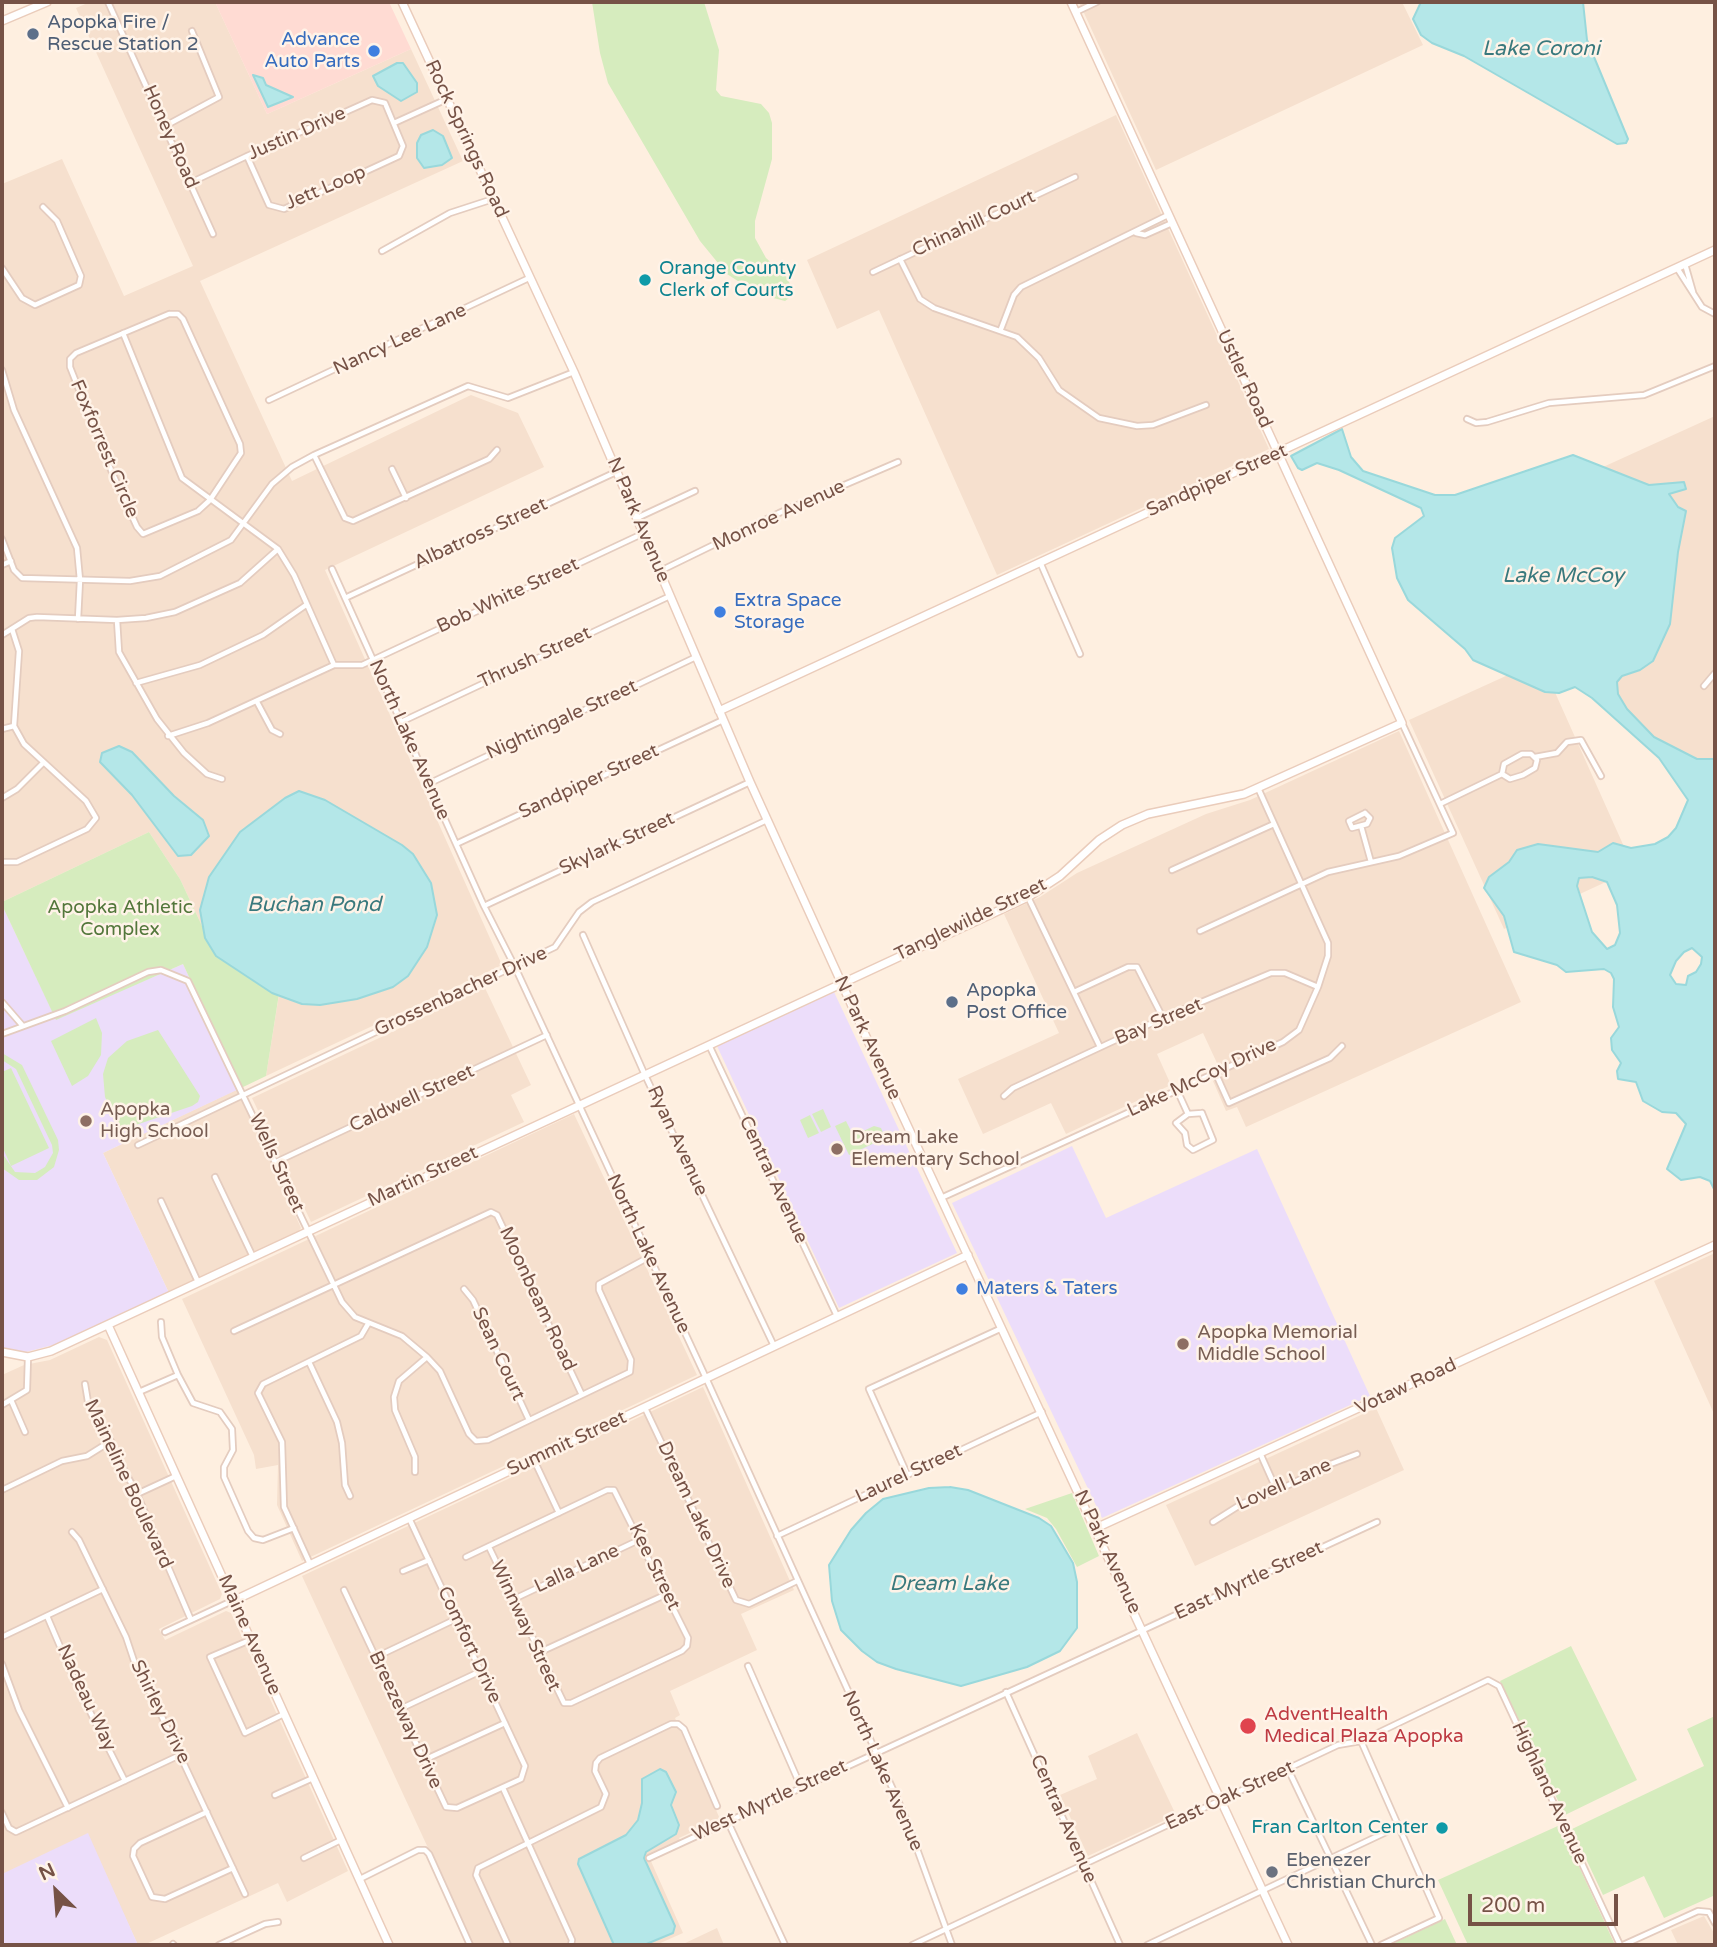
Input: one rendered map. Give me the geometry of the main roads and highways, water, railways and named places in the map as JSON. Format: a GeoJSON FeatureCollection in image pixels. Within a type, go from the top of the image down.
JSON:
{"type":"FeatureCollection","features":[{"type":"Feature","properties":{"kind":"water","name":"Lake Coroni"},"geometry":{"type":"Polygon","coordinates":[[[1421,2],[1583,2],[1587,40],[1628,139],[1626,143],[1617,144],[1464,56],[1432,43],[1421,35],[1413,19],[1421,2]]]}},
{"type":"Feature","properties":{"kind":"water"},"geometry":{"type":"Polygon","coordinates":[[[397,63],[403,63],[417,83],[417,92],[401,101],[378,86],[373,76],[397,63]]]}},
{"type":"Feature","properties":{"kind":"water"},"geometry":{"type":"Polygon","coordinates":[[[253,75],[263,78],[266,85],[293,97],[268,107],[253,75]]]}},
{"type":"Feature","properties":{"kind":"water"},"geometry":{"type":"Polygon","coordinates":[[[433,130],[443,136],[452,158],[442,165],[424,168],[417,158],[417,143],[421,135],[433,130]]]}},
{"type":"Feature","properties":{"kind":"water","name":"Lake McCoy"},"geometry":{"type":"Polygon","coordinates":[[[1342,429],[1351,457],[1363,471],[1435,495],[1455,495],[1573,455],[1649,485],[1684,482],[1686,489],[1669,494],[1678,507],[1686,511],[1678,552],[1670,624],[1653,661],[1640,670],[1622,676],[1617,682],[1618,694],[1627,709],[1654,737],[1697,759],[1715,759],[1715,1191],[1710,1181],[1700,1177],[1681,1180],[1667,1169],[1686,1124],[1676,1113],[1662,1112],[1643,1101],[1636,1082],[1618,1079],[1617,1071],[1621,1063],[1612,1050],[1611,1038],[1619,1027],[1613,1007],[1614,979],[1611,973],[1604,969],[1566,972],[1557,965],[1514,952],[1504,916],[1484,888],[1489,877],[1509,862],[1517,850],[1538,844],[1598,852],[1613,843],[1631,848],[1655,844],[1668,837],[1676,828],[1688,800],[1659,758],[1592,698],[1575,687],[1559,693],[1545,692],[1473,660],[1465,649],[1408,600],[1397,578],[1392,548],[1395,538],[1424,516],[1421,508],[1339,470],[1317,463],[1302,470],[1291,456],[1342,429]],[[1592,877],[1579,878],[1577,886],[1592,932],[1607,949],[1615,945],[1620,933],[1617,905],[1607,882],[1592,877]],[[1692,948],[1676,961],[1670,975],[1676,984],[1686,985],[1688,976],[1696,972],[1701,964],[1702,957],[1692,948]]]}},
{"type":"Feature","properties":{"kind":"water"},"geometry":{"type":"Polygon","coordinates":[[[119,746],[132,752],[174,796],[203,820],[209,836],[191,855],[178,856],[132,795],[100,762],[102,753],[119,746]]]}},
{"type":"Feature","properties":{"kind":"water","name":"Buchan Pond"},"geometry":{"type":"Polygon","coordinates":[[[299,791],[325,800],[402,845],[413,854],[431,883],[437,915],[427,947],[408,976],[393,987],[357,999],[320,1005],[302,1004],[272,993],[216,956],[205,938],[200,910],[209,877],[240,832],[285,798],[299,791]]]}},
{"type":"Feature","properties":{"kind":"water","name":"Dream Lake"},"geometry":{"type":"Polygon","coordinates":[[[929,1488],[968,1490],[1039,1518],[1051,1526],[1073,1563],[1077,1582],[1077,1628],[1060,1651],[1027,1667],[961,1686],[896,1669],[877,1662],[862,1651],[841,1630],[832,1601],[829,1565],[851,1530],[883,1499],[929,1488]]]}},
{"type":"Feature","properties":{"kind":"water"},"geometry":{"type":"Polygon","coordinates":[[[660,1769],[666,1772],[676,1792],[671,1805],[679,1825],[676,1834],[646,1852],[644,1858],[675,1926],[673,1933],[644,1945],[614,1945],[578,1864],[579,1859],[626,1835],[638,1820],[642,1803],[642,1779],[660,1769]]]}},
{"type":"Feature","properties":{"kind":"place","name":"Apopka Fire / Rescue Station 2"},"geometry":{"type":"Point","coordinates":[33,34]}},
{"type":"Feature","properties":{"kind":"place","name":"Advance Auto Parts"},"geometry":{"type":"Point","coordinates":[374,51]}},
{"type":"Feature","properties":{"kind":"place","name":"Orange County Clerk of Courts"},"geometry":{"type":"Point","coordinates":[645,280]}},
{"type":"Feature","properties":{"kind":"place","name":"Extra Space Storage"},"geometry":{"type":"Point","coordinates":[720,612]}},
{"type":"Feature","properties":{"kind":"place","name":"Apopka Post Office"},"geometry":{"type":"Point","coordinates":[952,1002]}},
{"type":"Feature","properties":{"kind":"place","name":"Apopka High School"},"geometry":{"type":"Point","coordinates":[86,1121]}},
{"type":"Feature","properties":{"kind":"place","name":"Dream Lake Elementary School"},"geometry":{"type":"Point","coordinates":[837,1149]}},
{"type":"Feature","properties":{"kind":"place","name":"Maters & Taters"},"geometry":{"type":"Point","coordinates":[962,1289]}},
{"type":"Feature","properties":{"kind":"place","name":"Apopka Memorial Middle School"},"geometry":{"type":"Point","coordinates":[1183,1344]}},
{"type":"Feature","properties":{"kind":"place","name":"AdventHealth Medical Plaza Apopka"},"geometry":{"type":"Point","coordinates":[1248,1726]}},
{"type":"Feature","properties":{"kind":"place","name":"Fran Carlton Center"},"geometry":{"type":"Point","coordinates":[1442,1828]}},
{"type":"Feature","properties":{"kind":"place","name":"Ebenezer Christian Church"},"geometry":{"type":"Point","coordinates":[1272,1872]}},
{"type":"Feature","properties":{"kind":"park label","name":"Apopka Athletic Complex"},"geometry":{"type":"Point","coordinates":[120,919]}}]}
